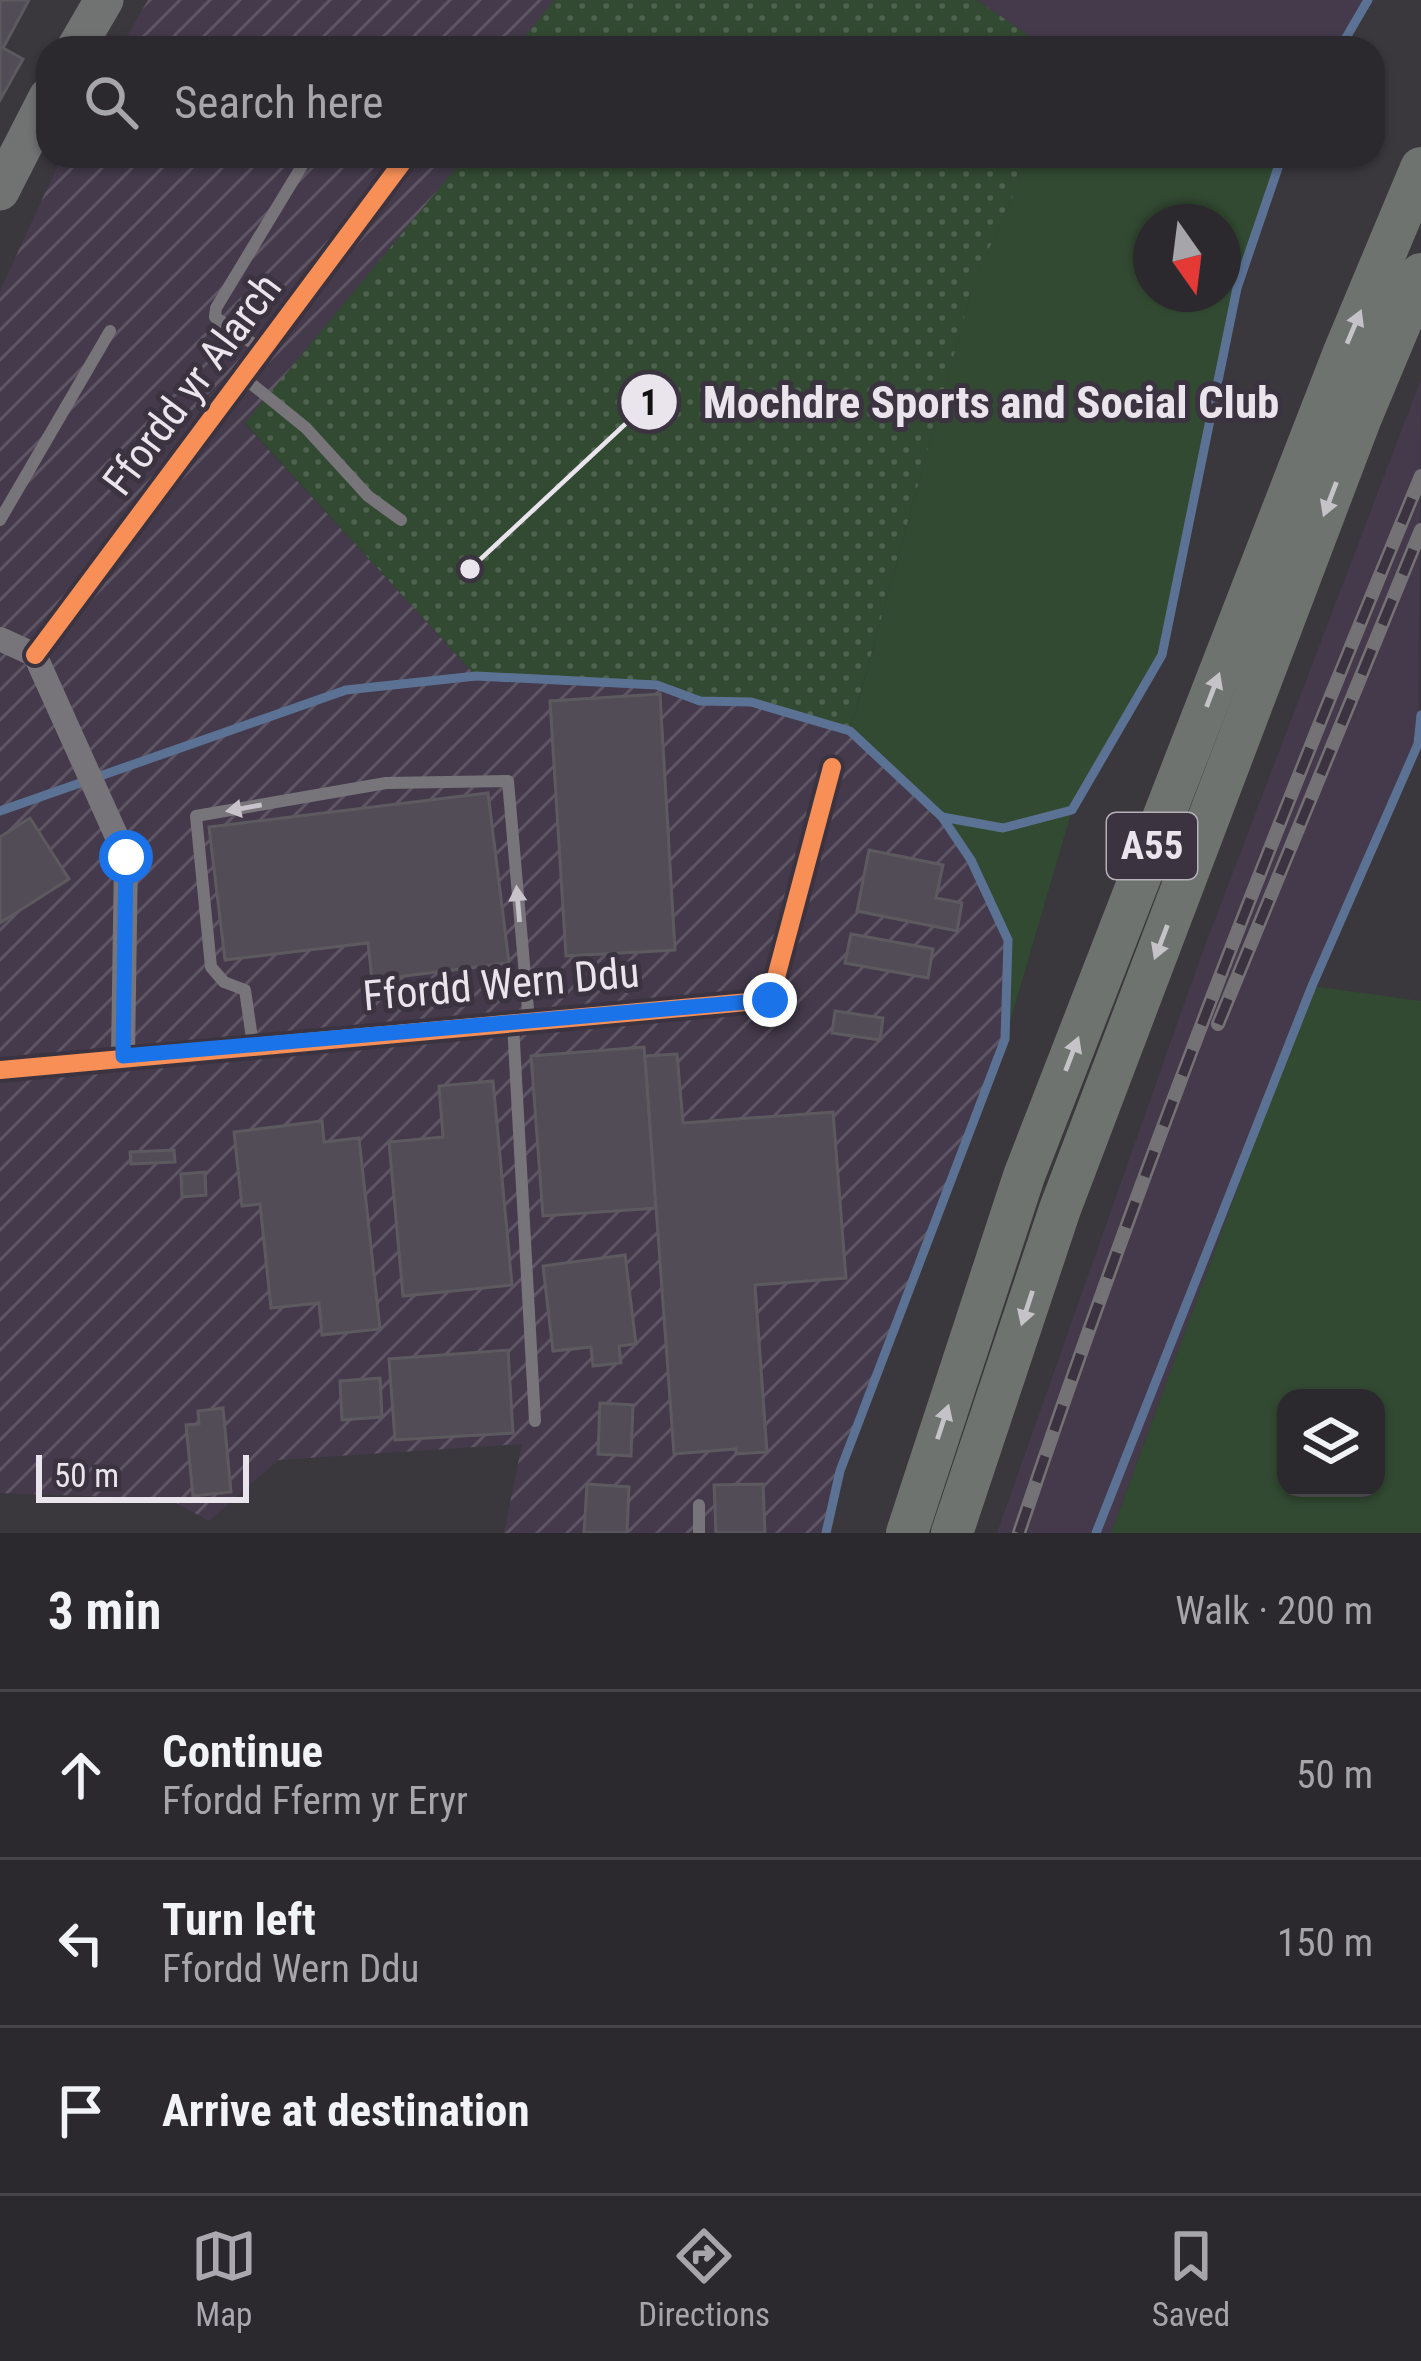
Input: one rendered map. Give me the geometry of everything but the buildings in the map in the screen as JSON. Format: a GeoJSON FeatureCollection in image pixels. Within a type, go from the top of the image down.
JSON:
{"type":"FeatureCollection","features":[{"type":"Feature","properties":{"kind":"highway","name":"A55"},"geometry":{"type":"LineString","coordinates":[[907,1533],[1024,1176],[1344,352],[1421,168]]}},
{"type":"Feature","properties":{"kind":"highway","name":"A55"},"geometry":{"type":"LineString","coordinates":[[952,1533],[1068,1187],[1360,420],[1421,274]]}},
{"type":"Feature","properties":{"kind":"main road"},"geometry":{"type":"LineString","coordinates":[[83,36],[104,0]]}},
{"type":"Feature","properties":{"kind":"main road"},"geometry":{"type":"LineString","coordinates":[[0,191],[36,120]]}},
{"type":"Feature","properties":{"kind":"street","name":"Ffordd yr Alarch"},"geometry":{"type":"LineString","coordinates":[[34,655],[398,168]]}},
{"type":"Feature","properties":{"kind":"street"},"geometry":{"type":"LineString","coordinates":[[0,639],[34,655],[126,857],[123,1056]]}},
{"type":"Feature","properties":{"kind":"street","name":"Ffordd Wern Ddu"},"geometry":{"type":"LineString","coordinates":[[0,1070],[770,1000],[832,767]]}},
{"type":"Feature","properties":{"kind":"lane"},"geometry":{"type":"LineString","coordinates":[[262,350],[214,317],[301,168]]}},
{"type":"Feature","properties":{"kind":"lane"},"geometry":{"type":"LineString","coordinates":[[0,520],[110,331]]}},
{"type":"Feature","properties":{"kind":"lane"},"geometry":{"type":"LineString","coordinates":[[242,377],[306,428],[368,496],[401,520]]}},
{"type":"Feature","properties":{"kind":"lane"},"geometry":{"type":"LineString","coordinates":[[254,1045],[244,989],[224,982],[211,967],[196,816],[386,783],[508,781],[536,1421]]}},
{"type":"Feature","properties":{"kind":"lane"},"geometry":{"type":"LineString","coordinates":[[699,1505],[699,1533]]}},
{"type":"Feature","properties":{"kind":"shaded area"},"geometry":{"type":"Polygon","coordinates":[[[148,0],[554,0],[526,36],[127,36],[148,0]]]}},
{"type":"Feature","properties":{"kind":"shaded area"},"geometry":{"type":"Polygon","coordinates":[[[977,0],[1368,0],[1347,36],[1030,36],[977,0]]]}},
{"type":"Feature","properties":{"kind":"shaded area"},"geometry":{"type":"Polygon","coordinates":[[[56,168],[456,168],[245,424],[476,676],[657,685],[700,701],[751,702],[850,731],[942,817],[971,860],[1008,940],[1005,1039],[840,1471],[826,1533],[504,1533],[522,1444],[278,1460],[209,1521],[169,1499],[0,1493],[0,291],[56,168]]]}},
{"type":"Feature","properties":{"kind":"shaded area"},"geometry":{"type":"Polygon","coordinates":[[[1421,379],[1418,744],[1312,986],[1111,1533],[997,1533],[1201,956],[1421,379]]]}},
{"type":"Feature","properties":{"kind":"green space"},"geometry":{"type":"Polygon","coordinates":[[[554,0],[977,0],[1030,36],[526,36],[554,0]]]}},
{"type":"Feature","properties":{"kind":"green space"},"geometry":{"type":"Polygon","coordinates":[[[456,168],[1026,168],[974,282],[850,731],[751,702],[700,701],[657,685],[476,676],[245,423],[456,168]]]}},
{"type":"Feature","properties":{"kind":"green space"},"geometry":{"type":"Polygon","coordinates":[[[1026,168],[1278,168],[1241,276],[1241,204],[1133,204],[1133,312],[1232,312],[1162,655],[1072,810],[1005,1039],[1008,940],[971,860],[942,816],[850,732],[974,282],[1026,168]]]}},
{"type":"Feature","properties":{"kind":"green space"},"geometry":{"type":"Polygon","coordinates":[[[1312,986],[1421,1001],[1421,1533],[1111,1533],[1312,986]]]}},
{"type":"Feature","properties":{"kind":"waterway"},"geometry":{"type":"LineString","coordinates":[[1347,36],[1368,0]]}},
{"type":"Feature","properties":{"kind":"waterway"},"geometry":{"type":"LineString","coordinates":[[942,817],[1003,828],[1072,810],[1162,655],[1237,288],[1278,168]]}},
{"type":"Feature","properties":{"kind":"waterway"},"geometry":{"type":"LineString","coordinates":[[0,811],[346,690],[476,676],[657,685],[700,701],[751,702],[850,731],[942,817],[971,860],[1008,940],[1005,1039],[840,1471],[826,1533]]}},
{"type":"Feature","properties":{"kind":"waterway"},"geometry":{"type":"LineString","coordinates":[[1096,1533],[1312,986],[1418,744],[1421,715]]}},
{"type":"Feature","properties":{"kind":"railway"},"geometry":{"type":"LineString","coordinates":[[1019,1533],[1211,1001],[1421,476]]}},
{"type":"Feature","properties":{"kind":"railway"},"geometry":{"type":"LineString","coordinates":[[1218,1024],[1421,530]]}},
{"type":"Feature","properties":{"kind":"cycle path"},"geometry":{"type":"LineString","coordinates":[[35,655],[398,168]]}},
{"type":"Feature","properties":{"kind":"cycle path"},"geometry":{"type":"LineString","coordinates":[[0,1070],[770,1000],[832,767]]}},
{"type":"Feature","properties":{"kind":"place","name":"Mochdre Sports and Social Club"},"geometry":{"type":"Point","coordinates":[470,569]}},
{"type":"Feature","properties":{"kind":"route"},"geometry":{"type":"LineString","coordinates":[[126,857],[123,1056],[770,1000]]}}]}
